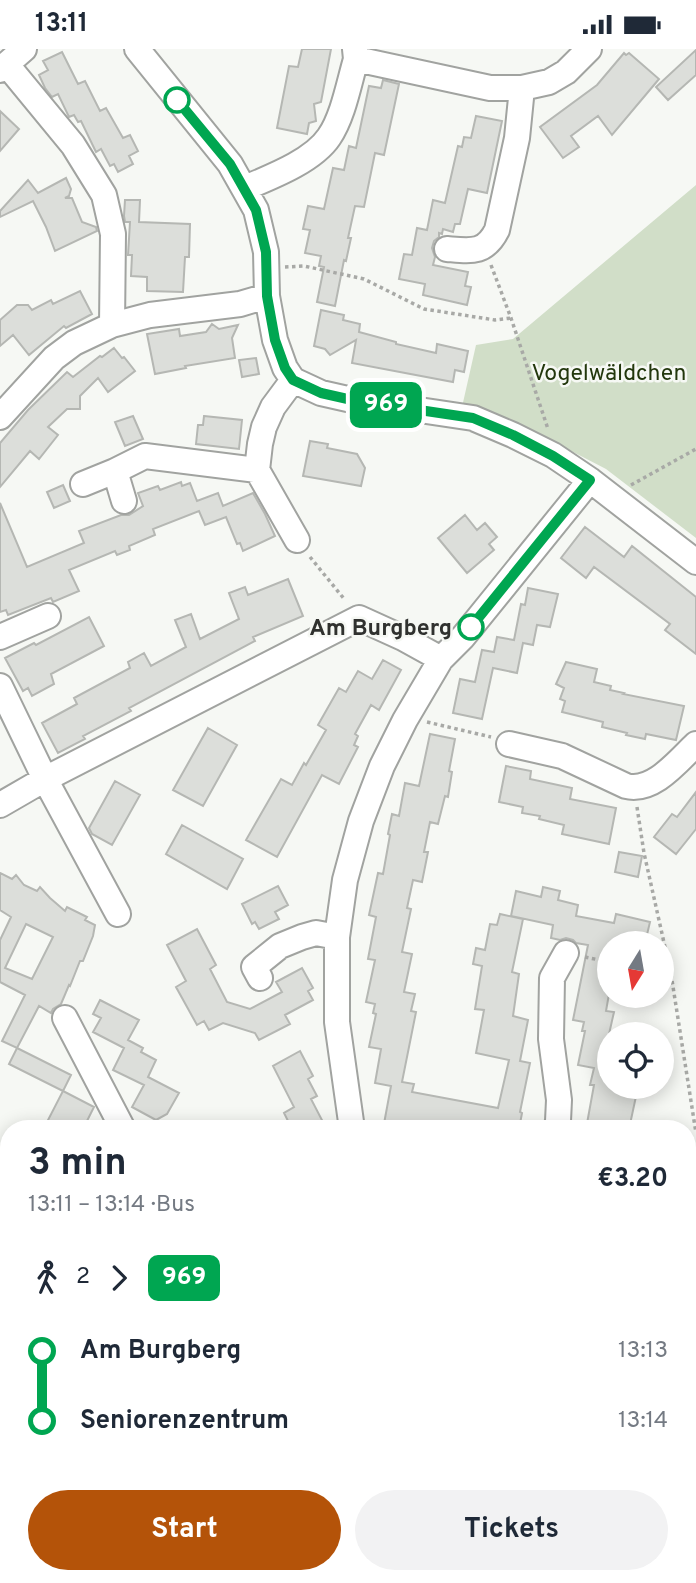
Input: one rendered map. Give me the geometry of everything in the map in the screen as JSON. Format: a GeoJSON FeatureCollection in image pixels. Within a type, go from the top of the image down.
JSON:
{"type":"FeatureCollection","features":[{"type":"Feature","properties":{"kind":"street"},"geometry":{"type":"LineString","coordinates":[[137,49],[230,164],[256,210],[266,252],[267,296],[275,340],[285,368],[293,380],[321,393],[352,400],[473,418],[513,435],[590,480],[696,562]]}},
{"type":"Feature","properties":{"kind":"street"},"geometry":{"type":"LineString","coordinates":[[245,188],[307,159],[329,138],[339,116],[355,54],[490,87],[522,88],[549,82],[566,72],[589,49]]}},
{"type":"Feature","properties":{"kind":"street"},"geometry":{"type":"LineString","coordinates":[[10,61],[73,145],[104,195],[113,234],[112,325]]}},
{"type":"Feature","properties":{"kind":"street"},"geometry":{"type":"LineString","coordinates":[[447,249],[468,250],[485,247],[497,230],[517,138],[522,88]]}},
{"type":"Feature","properties":{"kind":"street"},"geometry":{"type":"LineString","coordinates":[[0,417],[54,358],[74,343],[112,325],[150,315],[240,304],[267,296]]}},
{"type":"Feature","properties":{"kind":"street"},"geometry":{"type":"LineString","coordinates":[[293,380],[273,407],[264,427],[257,470],[297,540]]}},
{"type":"Feature","properties":{"kind":"street"},"geometry":{"type":"LineString","coordinates":[[83,484],[145,456],[257,470]]}},
{"type":"Feature","properties":{"kind":"street"},"geometry":{"type":"LineString","coordinates":[[116,471],[124,501]]}},
{"type":"Feature","properties":{"kind":"street"},"geometry":{"type":"LineString","coordinates":[[351,1120],[337,1022],[337,937],[345,880],[360,821],[405,720],[441,659],[590,480]]}},
{"type":"Feature","properties":{"kind":"street"},"geometry":{"type":"LineString","coordinates":[[0,637],[48,616]]}},
{"type":"Feature","properties":{"kind":"street"},"geometry":{"type":"LineString","coordinates":[[0,805],[45,779],[359,618],[441,659]]}},
{"type":"Feature","properties":{"kind":"street"},"geometry":{"type":"LineString","coordinates":[[0,686],[45,779],[118,914]]}},
{"type":"Feature","properties":{"kind":"street"},"geometry":{"type":"LineString","coordinates":[[509,744],[562,756],[634,788],[656,781],[696,744]]}},
{"type":"Feature","properties":{"kind":"street"},"geometry":{"type":"LineString","coordinates":[[260,978],[254,967],[279,946],[316,933],[337,937]]}},
{"type":"Feature","properties":{"kind":"street"},"geometry":{"type":"LineString","coordinates":[[558,1120],[559,1100],[551,1039],[552,978],[565,953]]}},
{"type":"Feature","properties":{"kind":"street"},"geometry":{"type":"LineString","coordinates":[[65,1018],[118,1120]]}},
{"type":"Feature","properties":{"kind":"path"},"geometry":{"type":"LineString","coordinates":[[485,247],[512,318],[549,434],[553,456]]}},
{"type":"Feature","properties":{"kind":"path"},"geometry":{"type":"LineString","coordinates":[[266,267],[304,266],[364,279],[424,309],[495,320],[512,318]]}},
{"type":"Feature","properties":{"kind":"path"},"geometry":{"type":"LineString","coordinates":[[611,496],[696,449]]}},
{"type":"Feature","properties":{"kind":"path"},"geometry":{"type":"LineString","coordinates":[[297,540],[359,618]]}},
{"type":"Feature","properties":{"kind":"path"},"geometry":{"type":"LineString","coordinates":[[405,720],[484,735],[509,744]]}},
{"type":"Feature","properties":{"kind":"path"},"geometry":{"type":"LineString","coordinates":[[634,788],[644,853],[661,931]]}},
{"type":"Feature","properties":{"kind":"path"},"geometry":{"type":"LineString","coordinates":[[674,993],[694,1120]]}},
{"type":"Feature","properties":{"kind":"green space","name":"Vogelwäldchen"},"geometry":{"type":"Polygon","coordinates":[[[696,185],[696,538],[606,469],[519,424],[462,407],[476,345],[513,339],[696,185]]]}},
{"type":"Feature","properties":{"kind":"building"},"geometry":{"type":"Polygon","coordinates":[[[302,49],[331,49],[321,102],[314,104],[316,121],[309,123],[307,134],[277,128],[289,66],[298,67],[302,49]]]}},
{"type":"Feature","properties":{"kind":"building"},"geometry":{"type":"Polygon","coordinates":[[[696,50],[696,75],[668,100],[656,87],[696,50]]]}},
{"type":"Feature","properties":{"kind":"building"},"geometry":{"type":"Polygon","coordinates":[[[62,52],[78,84],[85,81],[100,111],[106,108],[123,138],[130,135],[138,151],[129,156],[133,164],[118,172],[114,164],[110,166],[101,149],[96,152],[81,121],[78,122],[74,115],[69,117],[58,94],[52,97],[45,88],[39,75],[48,70],[43,61],[62,52]]]}},
{"type":"Feature","properties":{"kind":"building"},"geometry":{"type":"Polygon","coordinates":[[[624,53],[629,53],[659,79],[612,135],[598,116],[571,136],[579,147],[563,158],[540,127],[597,85],[624,53]]]}},
{"type":"Feature","properties":{"kind":"building"},"geometry":{"type":"Polygon","coordinates":[[[383,80],[399,84],[384,155],[375,153],[364,207],[355,206],[348,238],[351,238],[335,306],[317,302],[324,267],[319,266],[321,256],[305,253],[310,230],[303,229],[308,206],[324,209],[333,168],[344,170],[349,146],[356,148],[369,86],[381,88],[383,80]]]}},
{"type":"Feature","properties":{"kind":"building"},"geometry":{"type":"Polygon","coordinates":[[[0,111],[19,129],[0,151],[0,111]]]}},
{"type":"Feature","properties":{"kind":"building"},"geometry":{"type":"Polygon","coordinates":[[[476,116],[502,121],[487,193],[468,189],[460,224],[455,224],[453,232],[443,229],[432,248],[435,257],[433,265],[468,272],[465,286],[471,287],[467,305],[423,295],[425,284],[399,279],[404,254],[412,255],[417,228],[427,230],[433,200],[445,203],[458,146],[462,147],[464,137],[471,138],[476,116]]]}},
{"type":"Feature","properties":{"kind":"building"},"geometry":{"type":"Polygon","coordinates":[[[66,178],[71,189],[69,196],[65,198],[72,198],[82,222],[96,227],[97,231],[55,251],[33,201],[0,217],[0,211],[28,180],[38,193],[66,178]]]}},
{"type":"Feature","properties":{"kind":"building"},"geometry":{"type":"Polygon","coordinates":[[[125,200],[140,200],[139,222],[190,224],[189,257],[185,257],[183,292],[147,291],[147,277],[131,276],[132,255],[128,255],[130,222],[125,222],[125,200]]]}},
{"type":"Feature","properties":{"kind":"building"},"geometry":{"type":"Polygon","coordinates":[[[80,291],[92,314],[66,328],[64,326],[29,355],[13,335],[0,346],[0,320],[17,305],[28,305],[32,310],[51,300],[53,304],[80,291]]]}},
{"type":"Feature","properties":{"kind":"building"},"geometry":{"type":"Polygon","coordinates":[[[321,310],[344,315],[343,320],[360,324],[359,332],[396,344],[436,353],[437,344],[468,351],[464,372],[455,370],[453,382],[352,363],[356,340],[330,355],[325,349],[314,346],[321,310]]]}},
{"type":"Feature","properties":{"kind":"building"},"geometry":{"type":"Polygon","coordinates":[[[212,324],[219,329],[238,325],[232,338],[235,358],[155,374],[147,334],[179,329],[180,336],[206,332],[212,324]]]}},
{"type":"Feature","properties":{"kind":"building"},"geometry":{"type":"Polygon","coordinates":[[[114,348],[135,371],[108,392],[98,378],[80,396],[80,409],[67,409],[48,427],[58,435],[39,459],[30,451],[0,487],[0,443],[28,410],[67,372],[73,377],[114,348]]]}},
{"type":"Feature","properties":{"kind":"building"},"geometry":{"type":"Polygon","coordinates":[[[256,358],[259,374],[242,377],[239,360],[256,358]]]}},
{"type":"Feature","properties":{"kind":"building"},"geometry":{"type":"Polygon","coordinates":[[[133,416],[143,439],[125,446],[115,422],[133,416]]]}},
{"type":"Feature","properties":{"kind":"building"},"geometry":{"type":"Polygon","coordinates":[[[204,416],[242,420],[239,449],[196,444],[198,425],[203,425],[204,416]]]}},
{"type":"Feature","properties":{"kind":"building"},"geometry":{"type":"Polygon","coordinates":[[[310,441],[328,444],[327,448],[357,454],[365,468],[361,486],[303,476],[310,441]]]}},
{"type":"Feature","properties":{"kind":"building"},"geometry":{"type":"Polygon","coordinates":[[[181,482],[182,486],[190,483],[197,501],[218,493],[223,506],[253,493],[275,536],[243,551],[240,543],[237,544],[226,517],[205,525],[199,511],[153,529],[155,535],[129,546],[130,550],[117,555],[115,551],[69,570],[79,591],[53,602],[51,598],[8,615],[6,610],[0,612],[0,503],[27,567],[84,543],[79,531],[121,515],[129,515],[143,506],[138,493],[158,486],[160,490],[181,482]]]}},
{"type":"Feature","properties":{"kind":"building"},"geometry":{"type":"Polygon","coordinates":[[[63,485],[70,501],[54,508],[47,492],[63,485]]]}},
{"type":"Feature","properties":{"kind":"building"},"geometry":{"type":"Polygon","coordinates":[[[465,515],[477,530],[485,523],[497,537],[489,544],[494,550],[467,573],[438,538],[465,515]]]}},
{"type":"Feature","properties":{"kind":"building"},"geometry":{"type":"Polygon","coordinates":[[[585,527],[624,557],[632,546],[696,597],[696,654],[665,630],[670,624],[594,567],[586,578],[561,558],[585,527]]]}},
{"type":"Feature","properties":{"kind":"building"},"geometry":{"type":"Polygon","coordinates":[[[288,579],[303,616],[253,637],[255,641],[129,708],[131,711],[83,736],[85,739],[58,753],[42,723],[77,704],[74,698],[130,668],[128,662],[144,653],[151,666],[186,647],[175,620],[191,614],[200,639],[239,619],[229,593],[245,587],[248,595],[288,579]]]}},
{"type":"Feature","properties":{"kind":"building"},"geometry":{"type":"Polygon","coordinates":[[[528,588],[558,594],[550,627],[537,625],[533,645],[523,643],[517,673],[493,668],[482,719],[453,713],[460,679],[475,682],[482,650],[494,652],[497,637],[514,640],[521,604],[525,605],[528,588]]]}},
{"type":"Feature","properties":{"kind":"building"},"geometry":{"type":"Polygon","coordinates":[[[89,617],[104,646],[51,674],[54,684],[32,696],[28,688],[23,691],[5,658],[89,617]]]}},
{"type":"Feature","properties":{"kind":"building"},"geometry":{"type":"Polygon","coordinates":[[[383,660],[401,670],[379,710],[371,705],[355,734],[358,736],[354,745],[358,747],[339,784],[322,775],[277,857],[246,840],[281,779],[292,785],[304,763],[306,765],[326,730],[318,725],[339,688],[346,692],[358,671],[372,679],[383,660]]]}},
{"type":"Feature","properties":{"kind":"building"},"geometry":{"type":"Polygon","coordinates":[[[566,662],[597,669],[594,682],[611,686],[610,690],[684,706],[676,740],[646,734],[645,739],[626,735],[627,733],[602,727],[603,722],[562,712],[565,701],[560,699],[564,688],[556,684],[566,662]]]}},
{"type":"Feature","properties":{"kind":"building"},"geometry":{"type":"Polygon","coordinates":[[[208,728],[237,745],[203,806],[173,790],[208,728]]]}},
{"type":"Feature","properties":{"kind":"building"},"geometry":{"type":"Polygon","coordinates":[[[430,734],[455,739],[449,771],[452,772],[448,797],[445,796],[438,824],[430,822],[422,882],[413,880],[407,908],[411,909],[402,952],[412,954],[404,992],[415,994],[411,1011],[416,1012],[402,1082],[414,1084],[412,1092],[498,1108],[509,1060],[476,1053],[484,1010],[475,1009],[482,966],[473,964],[476,948],[485,950],[490,924],[497,925],[500,914],[523,919],[512,972],[519,974],[513,1016],[528,1020],[520,1061],[530,1063],[521,1120],[385,1120],[391,1086],[375,1083],[381,1049],[369,1047],[376,1014],[373,1013],[375,1004],[366,1002],[375,960],[368,959],[376,917],[369,915],[378,873],[383,874],[392,814],[399,816],[405,783],[419,786],[430,734]]]}},
{"type":"Feature","properties":{"kind":"building"},"geometry":{"type":"Polygon","coordinates":[[[506,766],[531,771],[530,779],[572,788],[570,799],[616,808],[609,844],[562,834],[564,825],[522,813],[523,807],[499,802],[506,766]]]}},
{"type":"Feature","properties":{"kind":"building"},"geometry":{"type":"Polygon","coordinates":[[[115,781],[140,795],[112,845],[92,834],[89,828],[115,781]]]}},
{"type":"Feature","properties":{"kind":"building"},"geometry":{"type":"Polygon","coordinates":[[[696,792],[696,829],[676,854],[654,837],[672,814],[677,817],[696,792]]]}},
{"type":"Feature","properties":{"kind":"building"},"geometry":{"type":"Polygon","coordinates":[[[182,825],[243,859],[227,889],[166,854],[182,825]]]}},
{"type":"Feature","properties":{"kind":"building"},"geometry":{"type":"Polygon","coordinates":[[[619,852],[642,856],[638,877],[615,872],[619,852]]]}},
{"type":"Feature","properties":{"kind":"building"},"geometry":{"type":"Polygon","coordinates":[[[0,873],[12,879],[16,875],[24,885],[37,891],[40,887],[65,911],[67,907],[87,917],[85,920],[95,925],[83,961],[80,961],[61,1004],[51,1013],[39,1006],[17,1048],[2,1041],[25,995],[0,982],[0,940],[11,917],[0,910],[0,873]],[[26,924],[5,968],[32,979],[53,937],[26,924]]]}},
{"type":"Feature","properties":{"kind":"building"},"geometry":{"type":"Polygon","coordinates":[[[278,886],[288,905],[275,912],[279,919],[259,929],[255,922],[252,924],[242,904],[278,886]]]}},
{"type":"Feature","properties":{"kind":"building"},"geometry":{"type":"Polygon","coordinates":[[[543,887],[560,891],[558,900],[578,905],[576,916],[614,923],[616,914],[650,922],[648,931],[597,931],[597,1008],[607,1008],[606,1011],[614,1012],[612,1022],[597,1022],[597,1099],[635,1099],[631,1120],[588,1120],[594,1068],[578,1065],[585,1031],[582,1031],[584,1022],[573,1020],[588,945],[566,938],[551,938],[553,925],[511,916],[516,891],[541,897],[543,887]]]}},
{"type":"Feature","properties":{"kind":"building"},"geometry":{"type":"Polygon","coordinates":[[[197,929],[216,965],[210,969],[227,1002],[250,1009],[282,992],[276,982],[302,968],[313,988],[308,991],[313,1000],[285,1015],[290,1024],[259,1040],[255,1033],[223,1023],[209,1030],[204,1021],[197,1025],[176,987],[186,981],[167,945],[197,929]]]}},
{"type":"Feature","properties":{"kind":"building"},"geometry":{"type":"Polygon","coordinates":[[[100,1000],[139,1020],[128,1040],[143,1048],[141,1052],[156,1060],[148,1077],[179,1093],[167,1114],[156,1120],[132,1107],[144,1085],[113,1070],[124,1048],[93,1032],[101,1018],[93,1014],[100,1000]]]}},
{"type":"Feature","properties":{"kind":"building"},"geometry":{"type":"Polygon","coordinates":[[[17,1048],[71,1075],[63,1091],[9,1064],[17,1048]]]}},
{"type":"Feature","properties":{"kind":"building"},"geometry":{"type":"Polygon","coordinates":[[[300,1051],[313,1076],[308,1079],[317,1096],[311,1099],[322,1120],[288,1120],[284,1113],[294,1107],[273,1066],[300,1051]]]}},
{"type":"Feature","properties":{"kind":"building"},"geometry":{"type":"Polygon","coordinates":[[[63,1091],[94,1107],[88,1120],[48,1120],[63,1091]]]}},
{"type":"Feature","properties":{"kind":"bus line","name":"969"},"geometry":{"type":"LineString","coordinates":[[177,100],[230,164],[256,210],[266,252],[267,296],[275,340],[285,368],[293,380],[321,393],[352,400],[473,418],[553,456],[590,480],[471,627]]}},
{"type":"Feature","properties":{"kind":"place","name":"Am Burgberg"},"geometry":{"type":"Point","coordinates":[471,627]}}]}
